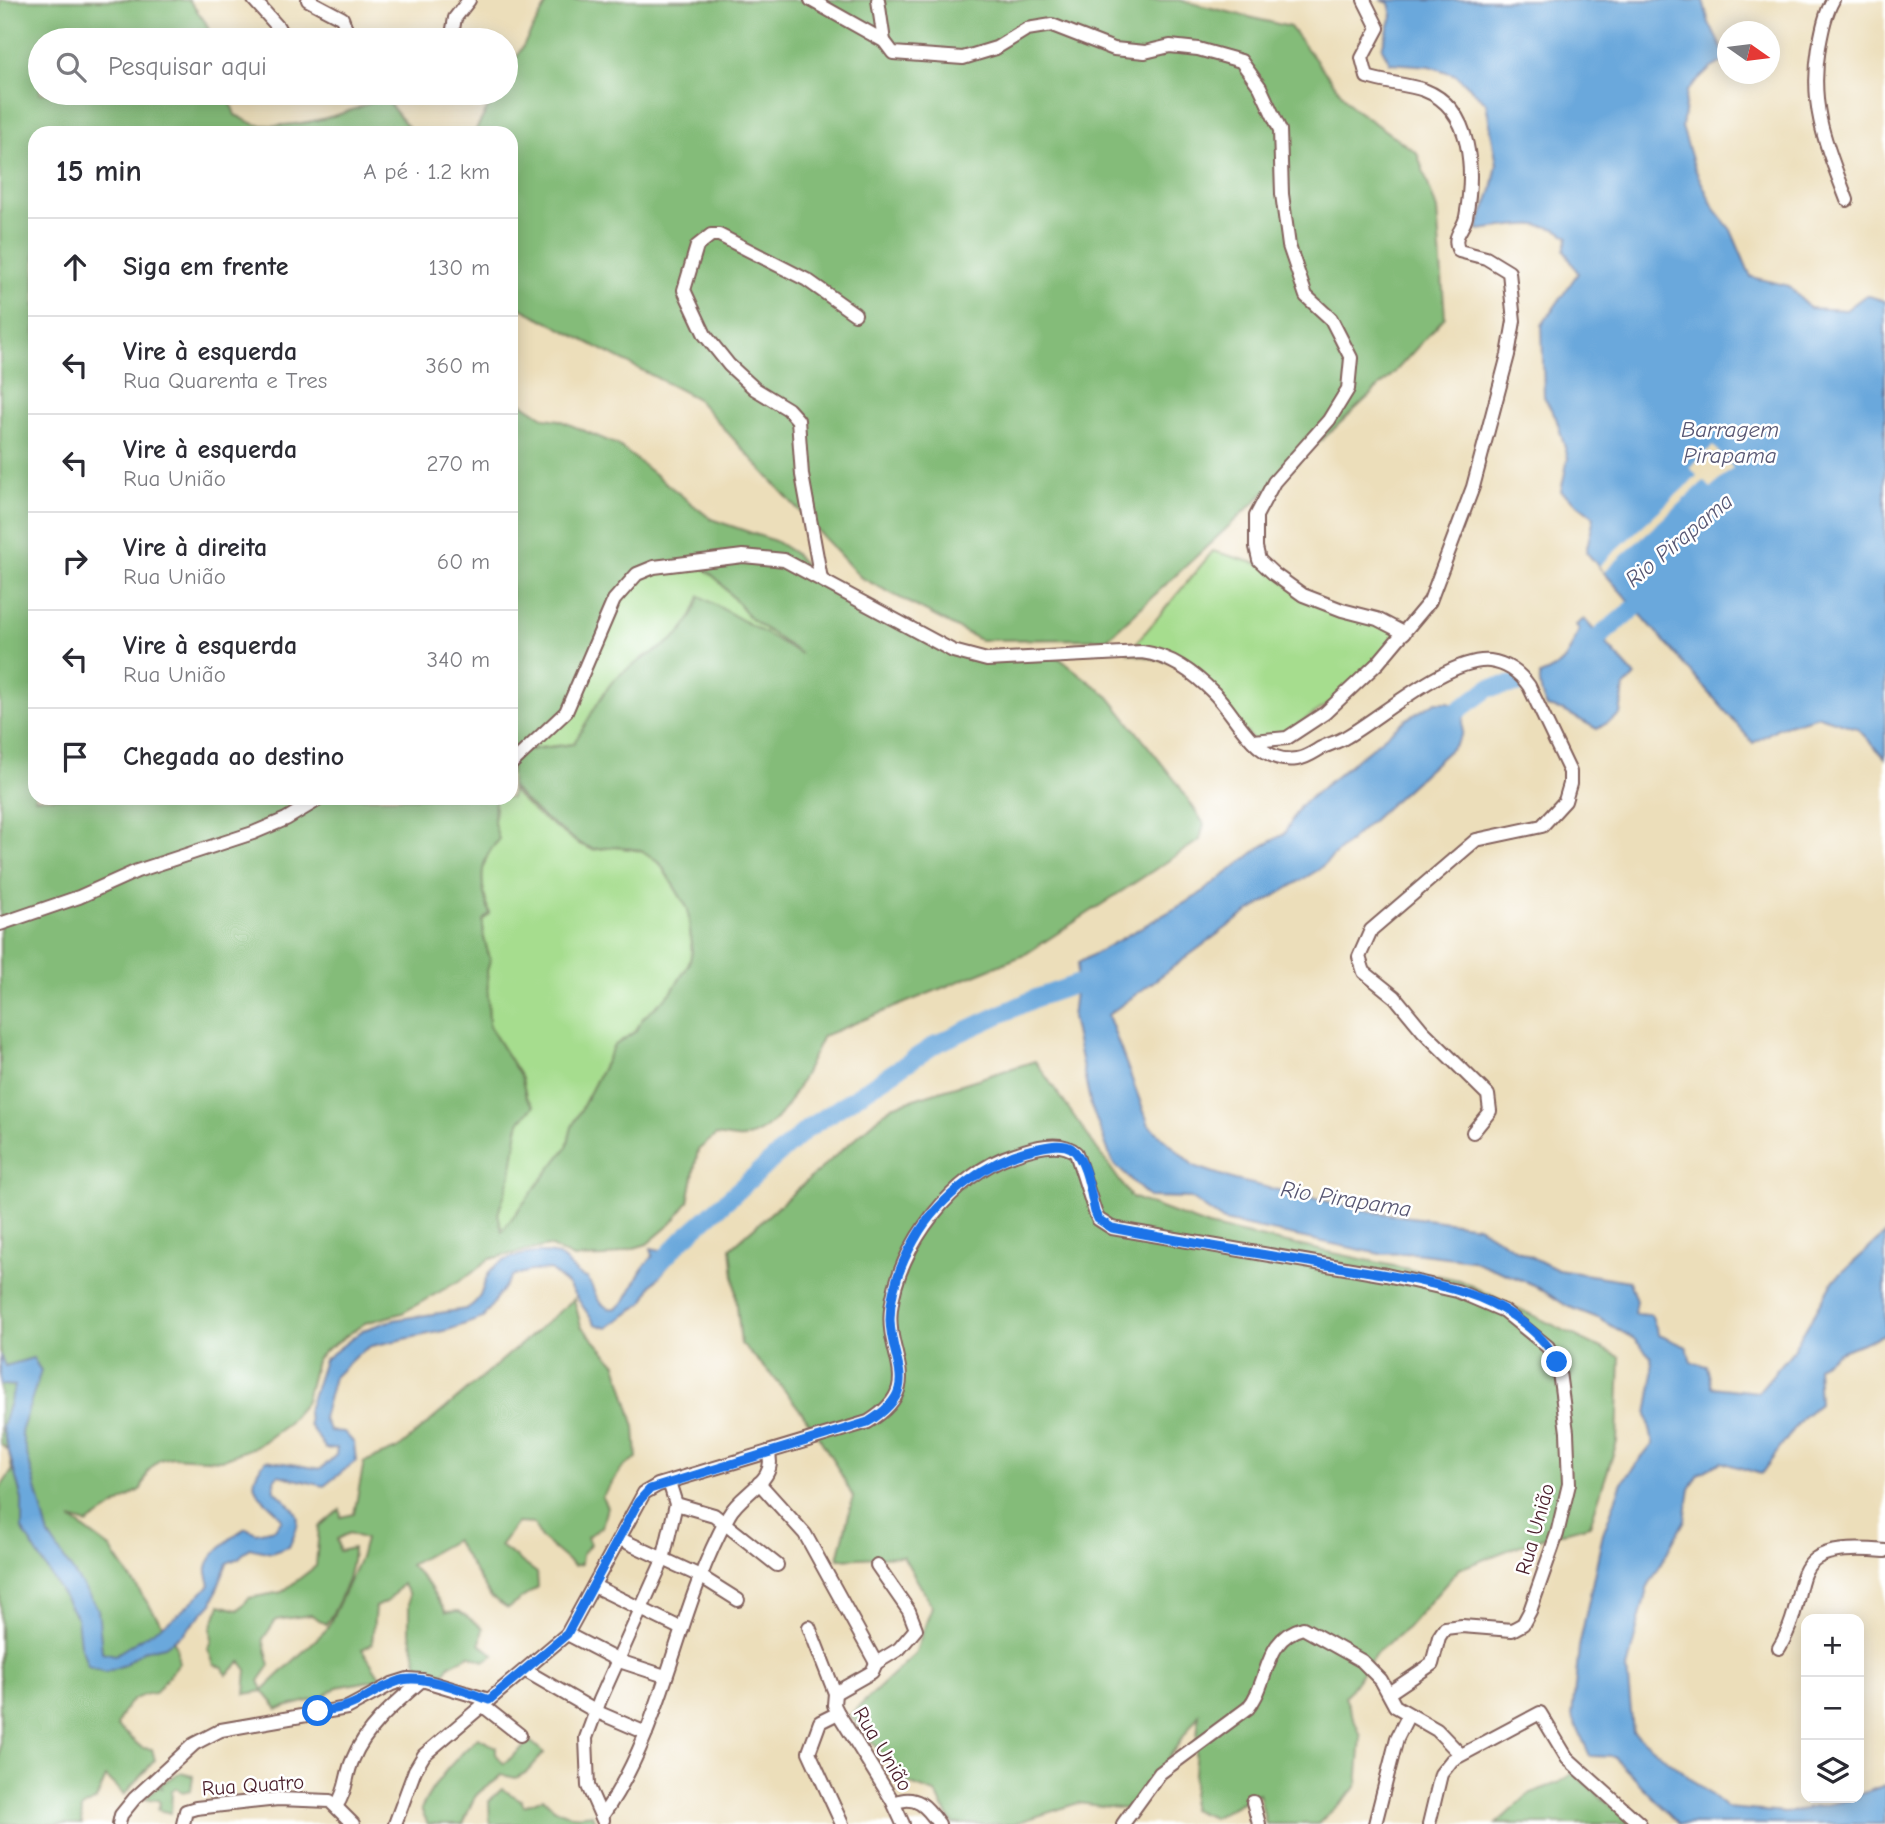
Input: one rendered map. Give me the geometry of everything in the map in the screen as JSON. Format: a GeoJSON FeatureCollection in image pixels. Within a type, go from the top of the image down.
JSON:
{"type":"FeatureCollection","features":[{"type":"Feature","properties":{"kind":"street"},"geometry":{"type":"LineString","coordinates":[[254,0],[279,28]]}},
{"type":"Feature","properties":{"kind":"street"},"geometry":{"type":"LineString","coordinates":[[308,0],[342,18],[343,28]]}},
{"type":"Feature","properties":{"kind":"street"},"geometry":{"type":"LineString","coordinates":[[453,28],[455,18],[469,0]]}},
{"type":"Feature","properties":{"kind":"street"},"geometry":{"type":"LineString","coordinates":[[811,0],[884,41],[893,53],[963,58],[996,48],[1027,29],[1052,25],[1114,49],[1145,52],[1170,46],[1198,48],[1241,61],[1260,88],[1280,130],[1282,194],[1289,246],[1306,296],[1331,318],[1351,358],[1348,389],[1329,420],[1274,481],[1256,516],[1256,547],[1259,559],[1274,574],[1303,595],[1342,610],[1377,619],[1404,633]]}},
{"type":"Feature","properties":{"kind":"street"},"geometry":{"type":"LineString","coordinates":[[878,0],[884,41]]}},
{"type":"Feature","properties":{"kind":"street"},"geometry":{"type":"LineString","coordinates":[[1253,740],[1287,737],[1325,713],[1357,684],[1430,601],[1473,487],[1508,355],[1513,296],[1509,272],[1496,262],[1457,248],[1458,232],[1466,216],[1469,167],[1467,139],[1449,109],[1425,91],[1367,77],[1362,58],[1378,28],[1364,0]]}},
{"type":"Feature","properties":{"kind":"street"},"geometry":{"type":"LineString","coordinates":[[1833,0],[1822,33],[1814,96],[1816,115],[1847,200]]}},
{"type":"Feature","properties":{"kind":"street"},"geometry":{"type":"LineString","coordinates":[[821,579],[802,475],[798,419],[788,409],[755,389],[721,355],[705,335],[684,290],[685,281],[697,246],[711,234],[719,234],[807,280],[855,314]]}},
{"type":"Feature","properties":{"kind":"street"},"geometry":{"type":"LineString","coordinates":[[518,757],[566,712],[614,600],[637,574],[654,567],[754,557],[784,560],[968,657],[1022,660],[1142,652],[1167,658],[1215,694],[1266,753],[1284,758],[1298,759],[1345,738],[1433,680],[1481,662],[1506,666],[1522,677],[1529,687],[1570,772],[1565,801],[1542,826],[1476,840],[1371,930],[1360,950],[1359,966],[1364,972],[1395,997],[1423,1031],[1488,1095],[1490,1111],[1474,1132]]}},
{"type":"Feature","properties":{"kind":"street"},"geometry":{"type":"LineString","coordinates":[[0,924],[79,897],[137,870],[253,833],[307,805]]}},
{"type":"Feature","properties":{"kind":"street","name":"Rua União"},"geometry":{"type":"LineString","coordinates":[[768,1452],[860,1424],[880,1415],[896,1396],[900,1385],[901,1365],[891,1329],[891,1309],[905,1258],[916,1236],[931,1216],[967,1183],[992,1164],[1025,1150],[1061,1146],[1073,1150],[1081,1162],[1098,1219],[1112,1228],[1393,1276],[1457,1291],[1491,1303],[1541,1340],[1557,1362],[1570,1462],[1565,1506],[1530,1611],[1523,1624],[1512,1630],[1462,1626],[1445,1628],[1439,1637],[1432,1664],[1390,1693]]}},
{"type":"Feature","properties":{"kind":"street"},"geometry":{"type":"LineString","coordinates":[[395,1824],[420,1761],[567,1634],[644,1493],[669,1482],[768,1452],[771,1467],[759,1483],[739,1501],[725,1523],[700,1576],[646,1733],[626,1778],[602,1820]]}},
{"type":"Feature","properties":{"kind":"street"},"geometry":{"type":"LineString","coordinates":[[602,1820],[588,1786],[586,1738],[663,1560],[676,1504],[669,1482]]}},
{"type":"Feature","properties":{"kind":"street"},"geometry":{"type":"LineString","coordinates":[[759,1483],[804,1534],[876,1662]]}},
{"type":"Feature","properties":{"kind":"street"},"geometry":{"type":"LineString","coordinates":[[676,1504],[701,1509],[725,1523],[777,1565]]}},
{"type":"Feature","properties":{"kind":"street"},"geometry":{"type":"LineString","coordinates":[[620,1539],[700,1576],[738,1600]]}},
{"type":"Feature","properties":{"kind":"street"},"geometry":{"type":"LineString","coordinates":[[1779,1648],[1787,1634],[1800,1579],[1810,1563],[1840,1551],[1885,1551]]}},
{"type":"Feature","properties":{"kind":"street"},"geometry":{"type":"LineString","coordinates":[[835,1693],[872,1672],[876,1662],[899,1649],[916,1629],[909,1611],[877,1565]]}},
{"type":"Feature","properties":{"kind":"street"},"geometry":{"type":"LineString","coordinates":[[594,1586],[682,1629]]}},
{"type":"Feature","properties":{"kind":"street","name":"Rua União"},"geometry":{"type":"LineString","coordinates":[[809,1627],[835,1693],[834,1705],[894,1803],[903,1824]]}},
{"type":"Feature","properties":{"kind":"street"},"geometry":{"type":"LineString","coordinates":[[1123,1824],[1160,1773],[1248,1709],[1256,1699],[1276,1645],[1296,1629],[1308,1629],[1341,1651],[1362,1661],[1376,1673],[1390,1693],[1395,1706],[1408,1716],[1437,1730],[1460,1754]]}},
{"type":"Feature","properties":{"kind":"street"},"geometry":{"type":"LineString","coordinates":[[567,1634],[619,1661],[665,1676]]}},
{"type":"Feature","properties":{"kind":"street"},"geometry":{"type":"LineString","coordinates":[[526,1671],[595,1712],[646,1733]]}},
{"type":"Feature","properties":{"kind":"street"},"geometry":{"type":"LineString","coordinates":[[119,1824],[121,1815],[134,1799],[194,1744],[211,1733],[347,1708],[401,1680],[422,1680],[485,1703],[520,1735]]}},
{"type":"Feature","properties":{"kind":"street"},"geometry":{"type":"LineString","coordinates":[[352,1824],[337,1805],[347,1789],[351,1762],[358,1748],[390,1709],[422,1680]]}},
{"type":"Feature","properties":{"kind":"street"},"geometry":{"type":"LineString","coordinates":[[838,1713],[820,1722],[809,1752],[842,1824]]}},
{"type":"Feature","properties":{"kind":"street"},"geometry":{"type":"LineString","coordinates":[[1429,1824],[1441,1774],[1460,1754],[1540,1713],[1544,1715],[1567,1758],[1640,1824]]}},
{"type":"Feature","properties":{"kind":"street"},"geometry":{"type":"LineString","coordinates":[[1375,1824],[1397,1738],[1408,1716]]}},
{"type":"Feature","properties":{"kind":"street","name":"Rua Quatro"},"geometry":{"type":"LineString","coordinates":[[183,1824],[186,1811],[209,1805],[278,1798],[323,1799],[337,1805]]}},
{"type":"Feature","properties":{"kind":"street"},"geometry":{"type":"LineString","coordinates":[[894,1803],[908,1799],[918,1801],[939,1824]]}},
{"type":"Feature","properties":{"kind":"street"},"geometry":{"type":"LineString","coordinates":[[1253,1802],[1259,1824]]}},
{"type":"Feature","properties":{"kind":"green space"},"geometry":{"type":"Polygon","coordinates":[[[0,0],[189,0],[208,28],[28,28],[28,105],[231,105],[235,115],[251,123],[276,125],[307,122],[365,105],[390,105],[407,126],[28,126],[28,805],[495,805],[494,823],[499,840],[487,857],[482,875],[490,914],[483,920],[483,934],[490,960],[487,971],[489,1026],[522,1079],[526,1097],[534,1106],[519,1122],[511,1175],[498,1214],[502,1231],[567,1147],[572,1127],[614,1046],[636,1031],[642,1019],[671,993],[689,964],[692,952],[688,909],[660,863],[641,850],[615,847],[593,849],[579,843],[536,812],[518,794],[518,401],[545,418],[559,420],[618,445],[711,519],[775,541],[794,553],[813,574],[969,657],[1059,658],[1109,697],[1178,784],[1204,824],[1200,840],[1024,955],[823,1036],[801,1081],[783,1111],[772,1123],[744,1138],[716,1135],[698,1150],[688,1202],[672,1223],[647,1244],[605,1257],[573,1258],[549,1246],[489,1259],[471,1274],[402,1313],[365,1323],[323,1352],[316,1361],[305,1403],[286,1425],[257,1446],[221,1460],[172,1457],[159,1460],[149,1470],[141,1489],[87,1524],[71,1519],[110,1548],[176,1645],[179,1663],[155,1693],[130,1702],[117,1726],[142,1748],[152,1749],[155,1760],[124,1795],[106,1777],[96,1800],[82,1808],[81,1824],[0,1824],[0,1488],[12,1471],[9,1451],[0,1443],[0,0]],[[697,562],[654,567],[625,587],[566,712],[528,750],[573,744],[614,680],[675,638],[685,628],[700,596],[801,654],[751,619],[719,581],[697,562]]]}},
{"type":"Feature","properties":{"kind":"green space"},"geometry":{"type":"Polygon","coordinates":[[[549,0],[1179,0],[1290,27],[1353,108],[1417,153],[1437,210],[1445,317],[1393,374],[1107,639],[980,640],[860,577],[696,398],[518,307],[518,126],[478,126],[489,105],[518,105],[518,55],[549,0]]]}},
{"type":"Feature","properties":{"kind":"green space"},"geometry":{"type":"Polygon","coordinates":[[[1213,551],[1265,566],[1302,596],[1402,633],[1338,698],[1261,748],[1181,664],[1128,653],[1213,551]]]}},
{"type":"Feature","properties":{"kind":"green space"},"geometry":{"type":"Polygon","coordinates":[[[697,562],[719,581],[751,619],[816,664],[694,616],[672,641],[643,657],[573,744],[529,749],[608,613],[637,574],[697,562]]]}},
{"type":"Feature","properties":{"kind":"green space"},"geometry":{"type":"Polygon","coordinates":[[[518,797],[535,813],[579,844],[593,850],[615,847],[641,851],[660,864],[688,909],[692,952],[689,964],[671,993],[642,1019],[636,1031],[614,1046],[572,1127],[567,1147],[502,1232],[498,1214],[526,1097],[522,1079],[489,1026],[487,971],[490,960],[483,934],[483,920],[490,913],[482,875],[487,857],[499,840],[494,823],[495,805],[518,805],[518,797]]]}},
{"type":"Feature","properties":{"kind":"green space"},"geometry":{"type":"Polygon","coordinates":[[[1035,1061],[1131,1197],[1208,1226],[1459,1280],[1620,1357],[1617,1442],[1590,1525],[1531,1541],[1459,1569],[1407,1628],[1377,1652],[1345,1697],[1361,1737],[1357,1787],[1318,1824],[1266,1824],[1259,1793],[1213,1818],[1191,1809],[1199,1714],[1133,1810],[1078,1803],[1013,1824],[953,1824],[935,1793],[905,1782],[850,1715],[915,1654],[932,1606],[903,1556],[838,1559],[853,1497],[804,1415],[775,1378],[741,1344],[731,1248],[892,1106],[1035,1061]]]}},
{"type":"Feature","properties":{"kind":"green space"},"geometry":{"type":"Polygon","coordinates":[[[574,1299],[581,1326],[616,1364],[635,1427],[637,1459],[624,1466],[602,1497],[607,1507],[602,1527],[587,1537],[590,1544],[582,1555],[581,1564],[574,1566],[540,1537],[534,1524],[517,1523],[500,1546],[537,1573],[538,1587],[508,1608],[491,1597],[455,1540],[410,1565],[428,1584],[446,1612],[459,1611],[483,1628],[480,1644],[494,1655],[484,1661],[469,1655],[450,1665],[441,1678],[419,1669],[409,1629],[409,1594],[402,1584],[388,1601],[375,1607],[372,1644],[362,1649],[381,1679],[337,1687],[323,1697],[278,1709],[263,1691],[245,1694],[247,1670],[241,1662],[226,1675],[223,1667],[214,1665],[208,1649],[212,1641],[211,1628],[220,1605],[238,1610],[249,1598],[282,1592],[316,1566],[319,1527],[340,1509],[341,1517],[354,1514],[364,1462],[399,1448],[574,1299]],[[349,1533],[337,1539],[339,1551],[353,1548],[351,1568],[345,1588],[326,1624],[311,1615],[276,1620],[263,1639],[270,1665],[259,1681],[263,1690],[327,1629],[360,1558],[365,1539],[349,1533]]]}},
{"type":"Feature","properties":{"kind":"green space"},"geometry":{"type":"Polygon","coordinates":[[[478,1738],[496,1747],[496,1754],[504,1764],[530,1741],[544,1753],[527,1772],[516,1778],[502,1775],[481,1791],[473,1800],[463,1824],[428,1824],[421,1809],[427,1798],[446,1770],[478,1738]]]}},
{"type":"Feature","properties":{"kind":"green space"},"geometry":{"type":"Polygon","coordinates":[[[180,1773],[193,1776],[191,1790],[182,1792],[176,1788],[172,1791],[171,1813],[158,1810],[158,1800],[145,1799],[158,1786],[161,1788],[160,1784],[180,1773]]]}},
{"type":"Feature","properties":{"kind":"green space"},"geometry":{"type":"Polygon","coordinates":[[[1573,1773],[1632,1824],[1496,1824],[1530,1793],[1558,1783],[1573,1773]]]}},
{"type":"Feature","properties":{"kind":"green space"},"geometry":{"type":"Polygon","coordinates":[[[502,1789],[521,1800],[524,1806],[543,1798],[565,1814],[592,1814],[595,1824],[490,1824],[489,1801],[502,1789]]]}},
{"type":"Feature","properties":{"kind":"water","name":"Barragem Pirapama"},"geometry":{"type":"Polygon","coordinates":[[[1381,0],[1703,0],[1709,23],[1717,39],[1717,65],[1687,91],[1682,127],[1695,169],[1715,210],[1731,230],[1751,277],[1789,286],[1809,308],[1846,310],[1866,295],[1885,301],[1885,758],[1857,728],[1819,716],[1778,728],[1753,743],[1586,552],[1594,517],[1561,491],[1568,458],[1556,418],[1544,397],[1542,325],[1578,273],[1564,250],[1568,237],[1559,231],[1537,225],[1477,230],[1492,190],[1497,164],[1486,103],[1456,75],[1429,66],[1390,63],[1382,48],[1392,16],[1389,3],[1381,0]]]}},
{"type":"Feature","properties":{"kind":"water"},"geometry":{"type":"Polygon","coordinates":[[[1584,619],[1635,676],[1624,687],[1620,715],[1597,729],[1564,711],[1547,707],[1540,687],[1540,675],[1557,666],[1566,657],[1579,630],[1576,625],[1584,619]]]}},
{"type":"Feature","properties":{"kind":"water"},"geometry":{"type":"Polygon","coordinates":[[[1436,702],[1449,702],[1464,714],[1462,734],[1456,744],[1318,870],[1245,914],[1108,1015],[1149,1125],[1194,1166],[1235,1180],[1373,1212],[1478,1226],[1515,1249],[1558,1270],[1629,1281],[1636,1301],[1634,1314],[1651,1315],[1659,1335],[1687,1347],[1691,1362],[1707,1366],[1712,1387],[1758,1392],[1792,1352],[1834,1280],[1885,1234],[1885,1334],[1837,1353],[1817,1367],[1819,1404],[1803,1417],[1761,1474],[1721,1462],[1699,1474],[1690,1489],[1685,1520],[1647,1589],[1627,1669],[1633,1732],[1727,1808],[1786,1813],[1835,1803],[1864,1803],[1864,1793],[1885,1785],[1885,1824],[1679,1824],[1614,1757],[1590,1756],[1572,1716],[1579,1647],[1603,1533],[1622,1482],[1653,1444],[1647,1414],[1653,1379],[1651,1357],[1634,1339],[1598,1318],[1567,1306],[1534,1285],[1471,1260],[1413,1253],[1380,1254],[1224,1221],[1190,1198],[1149,1197],[1113,1163],[1091,1106],[1072,1018],[1078,963],[1197,896],[1261,847],[1284,834],[1300,806],[1405,720],[1436,702]]]}},
{"type":"Feature","properties":{"kind":"water"},"geometry":{"type":"Polygon","coordinates":[[[651,1248],[665,1251],[674,1259],[652,1285],[643,1303],[607,1328],[595,1324],[568,1285],[550,1270],[530,1271],[512,1276],[483,1318],[448,1330],[371,1346],[358,1354],[334,1377],[323,1418],[330,1431],[344,1432],[354,1443],[356,1461],[324,1486],[278,1475],[274,1480],[275,1491],[297,1516],[297,1528],[289,1547],[271,1553],[249,1548],[239,1558],[227,1563],[212,1603],[184,1633],[165,1646],[143,1651],[124,1665],[106,1672],[88,1666],[80,1645],[77,1618],[22,1529],[22,1500],[2,1427],[15,1386],[0,1385],[0,1355],[5,1366],[33,1358],[41,1371],[21,1432],[49,1536],[98,1609],[102,1652],[115,1655],[174,1618],[210,1585],[207,1572],[209,1563],[229,1540],[246,1528],[256,1533],[275,1529],[282,1519],[258,1493],[255,1486],[258,1471],[266,1460],[321,1469],[336,1455],[337,1448],[326,1449],[309,1425],[308,1410],[324,1360],[363,1330],[393,1320],[466,1309],[477,1300],[492,1269],[505,1260],[529,1254],[553,1254],[563,1259],[578,1274],[587,1278],[600,1302],[608,1308],[614,1308],[625,1300],[653,1256],[651,1248]]]}},
{"type":"Feature","properties":{"kind":"pier"},"geometry":{"type":"Polygon","coordinates":[[[1713,446],[1733,468],[1711,488],[1704,481],[1604,572],[1599,566],[1697,476],[1690,467],[1713,446]]]}},
{"type":"Feature","properties":{"kind":"waterway","name":"Rio Pirapama"},"geometry":{"type":"LineString","coordinates":[[1583,650],[1654,592]]}},
{"type":"Feature","properties":{"kind":"waterway","name":"Rio Pirapama"},"geometry":{"type":"LineString","coordinates":[[1442,722],[1489,688],[1522,683]]}},
{"type":"Feature","properties":{"kind":"waterway"},"geometry":{"type":"LineString","coordinates":[[653,1270],[683,1239],[807,1129],[936,1044],[1036,998],[1094,978]]}},
{"type":"Feature","properties":{"kind":"route"},"geometry":{"type":"LineString","coordinates":[[318,1711],[347,1708],[381,1689],[408,1679],[422,1680],[489,1700],[567,1634],[644,1493],[658,1485],[868,1422],[880,1415],[896,1396],[900,1385],[901,1365],[891,1329],[891,1309],[905,1258],[916,1236],[931,1216],[967,1183],[992,1164],[1025,1150],[1061,1146],[1073,1150],[1081,1162],[1095,1212],[1104,1225],[1386,1275],[1457,1291],[1491,1303],[1514,1318],[1548,1347],[1557,1362]]}}]}
